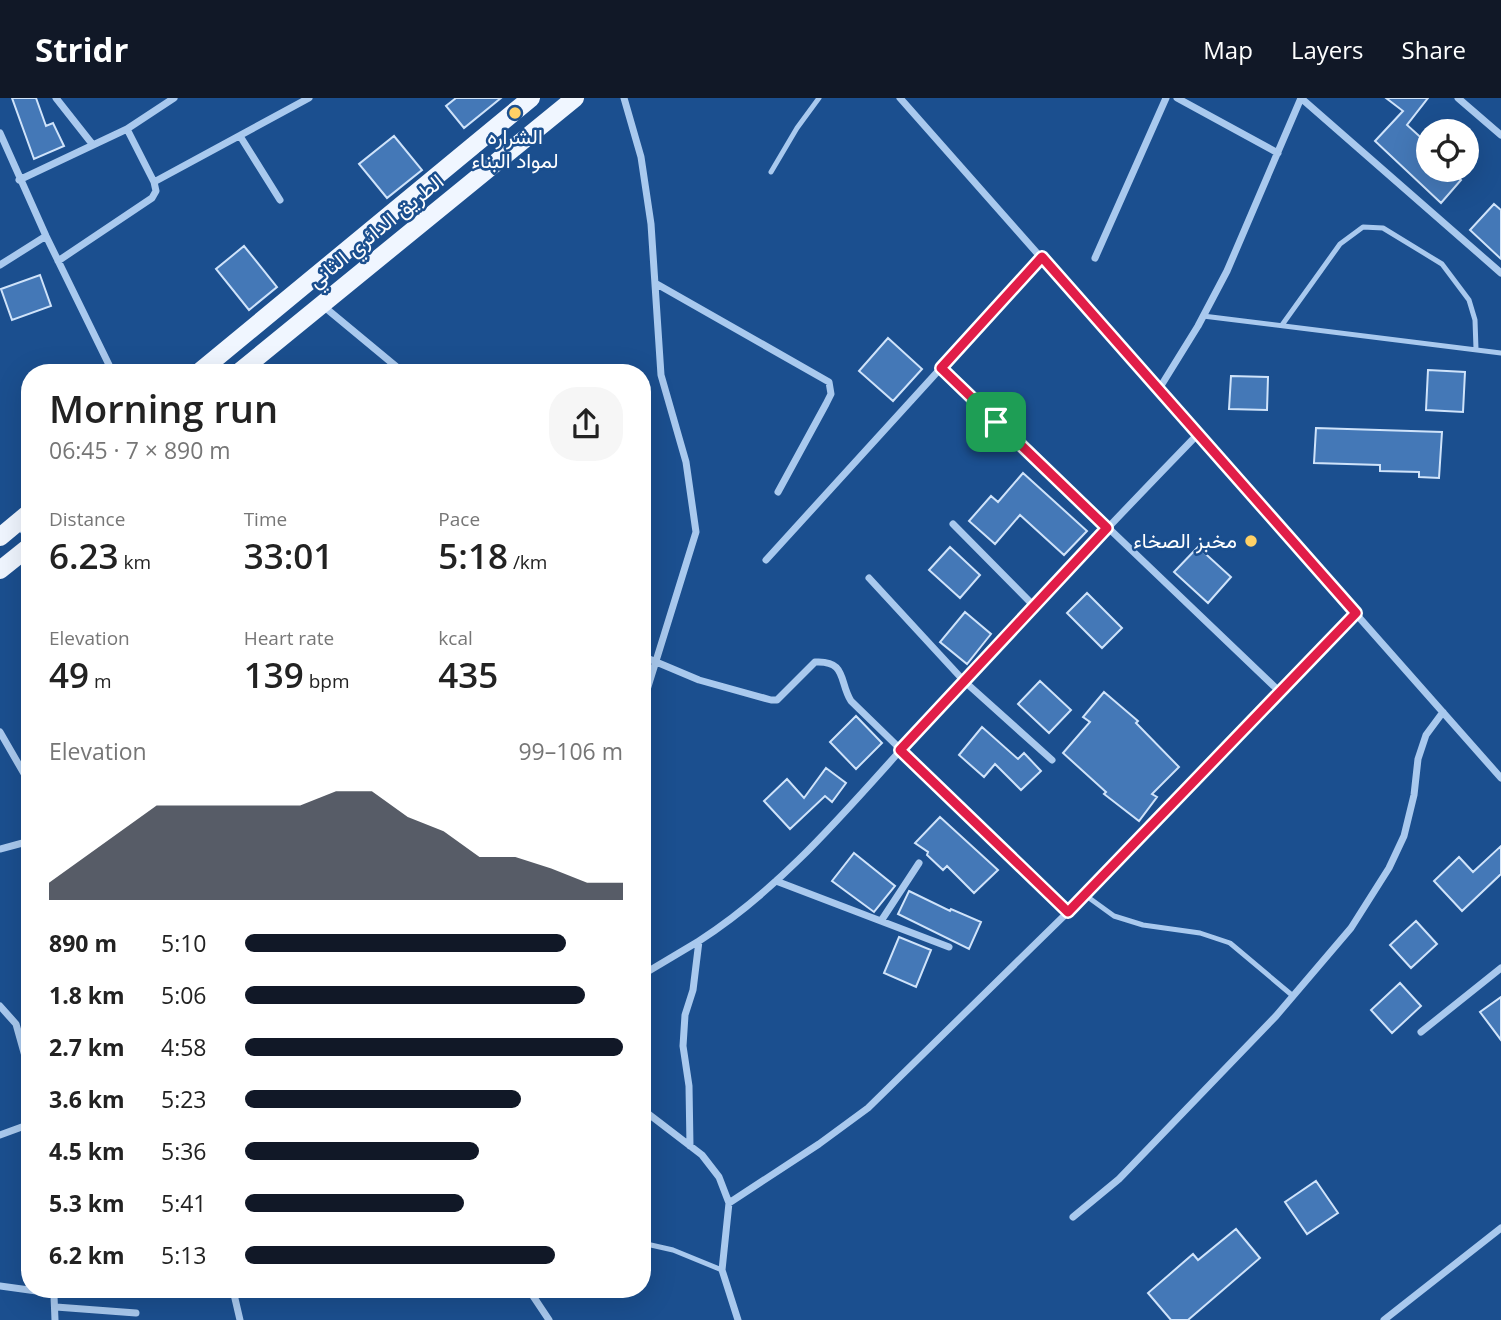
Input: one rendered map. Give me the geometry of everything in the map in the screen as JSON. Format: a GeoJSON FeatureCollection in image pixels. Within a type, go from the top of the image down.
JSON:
{"type":"FeatureCollection","features":[{"type":"Feature","properties":{"kind":"main road","name":"الطريق الدائري الثاني"},"geometry":{"type":"LineString","coordinates":[[209,364],[531,98]]}},
{"type":"Feature","properties":{"kind":"main road","name":"الطريق الدائري الثاني"},"geometry":{"type":"LineString","coordinates":[[249,364],[575,98]]}},
{"type":"Feature","properties":{"kind":"main road"},"geometry":{"type":"LineString","coordinates":[[0,537],[21,520]]}},
{"type":"Feature","properties":{"kind":"main road"},"geometry":{"type":"LineString","coordinates":[[0,570],[21,553]]}},
{"type":"Feature","properties":{"kind":"street"},"geometry":{"type":"LineString","coordinates":[[56,98],[93,145]]}},
{"type":"Feature","properties":{"kind":"street"},"geometry":{"type":"LineString","coordinates":[[19,180],[127,129],[174,98]]}},
{"type":"Feature","properties":{"kind":"street"},"geometry":{"type":"LineString","coordinates":[[154,182],[309,98]]}},
{"type":"Feature","properties":{"kind":"street"},"geometry":{"type":"LineString","coordinates":[[624,98],[641,158],[651,224],[661,375],[685,462],[696,532],[651,681]]}},
{"type":"Feature","properties":{"kind":"street"},"geometry":{"type":"LineString","coordinates":[[900,98],[1501,778]]}},
{"type":"Feature","properties":{"kind":"street"},"geometry":{"type":"LineString","coordinates":[[1095,258],[1166,98]]}},
{"type":"Feature","properties":{"kind":"street"},"geometry":{"type":"LineString","coordinates":[[1177,98],[1278,153]]}},
{"type":"Feature","properties":{"kind":"street"},"geometry":{"type":"LineString","coordinates":[[1159,389],[1227,271],[1301,98],[1501,273]]}},
{"type":"Feature","properties":{"kind":"street"},"geometry":{"type":"LineString","coordinates":[[1458,98],[1501,135]]}},
{"type":"Feature","properties":{"kind":"street"},"geometry":{"type":"LineString","coordinates":[[58,261],[152,198],[156,191],[127,129]]}},
{"type":"Feature","properties":{"kind":"street"},"geometry":{"type":"LineString","coordinates":[[0,133],[19,180],[109,364]]}},
{"type":"Feature","properties":{"kind":"street"},"geometry":{"type":"LineString","coordinates":[[240,136],[280,200]]}},
{"type":"Feature","properties":{"kind":"street"},"geometry":{"type":"LineString","coordinates":[[0,265],[46,236]]}},
{"type":"Feature","properties":{"kind":"street"},"geometry":{"type":"LineString","coordinates":[[766,560],[1042,257]]}},
{"type":"Feature","properties":{"kind":"street"},"geometry":{"type":"LineString","coordinates":[[655,283],[829,382],[831,394],[827,404],[778,492]]}},
{"type":"Feature","properties":{"kind":"street"},"geometry":{"type":"LineString","coordinates":[[322,305],[393,364]]}},
{"type":"Feature","properties":{"kind":"street"},"geometry":{"type":"LineString","coordinates":[[941,368],[1280,692]]}},
{"type":"Feature","properties":{"kind":"street"},"geometry":{"type":"LineString","coordinates":[[651,969],[725,924],[776,881],[1033,605],[1198,434]]}},
{"type":"Feature","properties":{"kind":"street"},"geometry":{"type":"LineString","coordinates":[[953,524],[1033,605]]}},
{"type":"Feature","properties":{"kind":"street"},"geometry":{"type":"LineString","coordinates":[[869,578],[964,681],[1052,760]]}},
{"type":"Feature","properties":{"kind":"street"},"geometry":{"type":"LineString","coordinates":[[729,1203],[868,1108],[1085,895],[1356,613]]}},
{"type":"Feature","properties":{"kind":"street"},"geometry":{"type":"LineString","coordinates":[[651,659],[699,680],[771,700],[777,700],[815,662],[836,666],[843,676],[851,701],[1068,912]]}},
{"type":"Feature","properties":{"kind":"street"},"geometry":{"type":"LineString","coordinates":[[1073,1217],[1119,1179],[1293,996],[1351,928],[1389,868],[1404,836],[1422,747],[1426,735],[1443,712]]}},
{"type":"Feature","properties":{"kind":"street"},"geometry":{"type":"LineString","coordinates":[[0,732],[21,768]]}},
{"type":"Feature","properties":{"kind":"street"},"geometry":{"type":"LineString","coordinates":[[0,849],[21,843]]}},
{"type":"Feature","properties":{"kind":"street"},"geometry":{"type":"LineString","coordinates":[[881,922],[919,863]]}},
{"type":"Feature","properties":{"kind":"street"},"geometry":{"type":"LineString","coordinates":[[776,881],[949,947]]}},
{"type":"Feature","properties":{"kind":"street"},"geometry":{"type":"LineString","coordinates":[[690,1146],[690,1086],[683,1046],[685,1015],[693,990],[699,940]]}},
{"type":"Feature","properties":{"kind":"street"},"geometry":{"type":"LineString","coordinates":[[1421,1032],[1501,968]]}},
{"type":"Feature","properties":{"kind":"street"},"geometry":{"type":"LineString","coordinates":[[0,1006],[16,1024],[21,1042]]}},
{"type":"Feature","properties":{"kind":"street"},"geometry":{"type":"LineString","coordinates":[[651,1116],[702,1155],[719,1177],[729,1203],[722,1270],[738,1320]]}},
{"type":"Feature","properties":{"kind":"street"},"geometry":{"type":"LineString","coordinates":[[0,1135],[21,1127]]}},
{"type":"Feature","properties":{"kind":"street"},"geometry":{"type":"LineString","coordinates":[[1384,1320],[1501,1228]]}},
{"type":"Feature","properties":{"kind":"street"},"geometry":{"type":"LineString","coordinates":[[0,1286],[21,1289]]}},
{"type":"Feature","properties":{"kind":"street"},"geometry":{"type":"LineString","coordinates":[[54,1298],[55,1320]]}},
{"type":"Feature","properties":{"kind":"street"},"geometry":{"type":"LineString","coordinates":[[235,1298],[240,1320]]}},
{"type":"Feature","properties":{"kind":"street"},"geometry":{"type":"LineString","coordinates":[[534,1298],[549,1320]]}},
{"type":"Feature","properties":{"kind":"street"},"geometry":{"type":"LineString","coordinates":[[56,1307],[136,1313]]}},
{"type":"Feature","properties":{"kind":"lane"},"geometry":{"type":"LineString","coordinates":[[771,172],[797,128],[820,98]]}},
{"type":"Feature","properties":{"kind":"lane"},"geometry":{"type":"LineString","coordinates":[[1282,325],[1340,244],[1363,227],[1383,228],[1442,264],[1469,300],[1475,320],[1476,349]]}},
{"type":"Feature","properties":{"kind":"lane"},"geometry":{"type":"LineString","coordinates":[[1203,316],[1501,353]]}},
{"type":"Feature","properties":{"kind":"lane"},"geometry":{"type":"LineString","coordinates":[[1085,895],[1114,916],[1143,925],[1200,933],[1230,943],[1293,996]]}},
{"type":"Feature","properties":{"kind":"lane"},"geometry":{"type":"LineString","coordinates":[[651,1244],[673,1250],[722,1270]]}},
{"type":"Feature","properties":{"kind":"building"},"geometry":{"type":"Polygon","coordinates":[[[12,98],[36,98],[46,126],[53,123],[64,146],[34,159],[12,98]]]}},
{"type":"Feature","properties":{"kind":"building"},"geometry":{"type":"Polygon","coordinates":[[[456,98],[501,98],[464,128],[446,106],[456,98]]]}},
{"type":"Feature","properties":{"kind":"building"},"geometry":{"type":"Polygon","coordinates":[[[1386,98],[1428,98],[1407,125],[1416,133],[1416,180],[1375,141],[1403,111],[1386,98]]]}},
{"type":"Feature","properties":{"kind":"building"},"geometry":{"type":"Polygon","coordinates":[[[394,136],[422,170],[387,198],[359,164],[394,136]]]}},
{"type":"Feature","properties":{"kind":"building"},"geometry":{"type":"Polygon","coordinates":[[[1419,182],[1459,182],[1441,203],[1419,182]]]}},
{"type":"Feature","properties":{"kind":"building"},"geometry":{"type":"Polygon","coordinates":[[[1494,204],[1501,210],[1501,259],[1470,230],[1494,204]]]}},
{"type":"Feature","properties":{"kind":"building"},"geometry":{"type":"Polygon","coordinates":[[[244,246],[277,287],[249,310],[216,269],[244,246]]]}},
{"type":"Feature","properties":{"kind":"building"},"geometry":{"type":"Polygon","coordinates":[[[40,275],[51,306],[12,320],[1,289],[40,275]]]}},
{"type":"Feature","properties":{"kind":"building"},"geometry":{"type":"Polygon","coordinates":[[[888,338],[922,369],[893,401],[859,371],[888,338]]]}},
{"type":"Feature","properties":{"kind":"building"},"geometry":{"type":"Polygon","coordinates":[[[1428,370],[1465,372],[1463,412],[1426,410],[1428,370]]]}},
{"type":"Feature","properties":{"kind":"building"},"geometry":{"type":"Polygon","coordinates":[[[1231,376],[1268,377],[1267,410],[1229,409],[1231,376]]]}},
{"type":"Feature","properties":{"kind":"building"},"geometry":{"type":"Polygon","coordinates":[[[1316,428],[1442,432],[1439,478],[1419,477],[1419,472],[1380,471],[1380,465],[1314,463],[1316,428]]]}},
{"type":"Feature","properties":{"kind":"building"},"geometry":{"type":"Polygon","coordinates":[[[1023,473],[1087,531],[1064,555],[1020,515],[995,544],[969,521],[991,496],[998,502],[1023,473]]]}},
{"type":"Feature","properties":{"kind":"building"},"geometry":{"type":"Polygon","coordinates":[[[950,547],[980,575],[960,598],[929,570],[950,547]]]}},
{"type":"Feature","properties":{"kind":"building"},"geometry":{"type":"Polygon","coordinates":[[[1198,547],[1231,577],[1208,603],[1174,572],[1198,547]]]}},
{"type":"Feature","properties":{"kind":"building"},"geometry":{"type":"Polygon","coordinates":[[[1087,593],[1122,628],[1102,648],[1067,613],[1087,593]]]}},
{"type":"Feature","properties":{"kind":"building"},"geometry":{"type":"Polygon","coordinates":[[[965,612],[991,634],[967,664],[940,642],[965,612]]]}},
{"type":"Feature","properties":{"kind":"building"},"geometry":{"type":"Polygon","coordinates":[[[1040,681],[1071,710],[1049,733],[1018,704],[1040,681]]]}},
{"type":"Feature","properties":{"kind":"building"},"geometry":{"type":"Polygon","coordinates":[[[1104,692],[1138,721],[1136,723],[1179,767],[1152,794],[1157,797],[1139,821],[1104,794],[1106,792],[1063,753],[1090,722],[1083,717],[1104,692]]]}},
{"type":"Feature","properties":{"kind":"building"},"geometry":{"type":"Polygon","coordinates":[[[856,716],[882,743],[856,769],[830,742],[856,716]]]}},
{"type":"Feature","properties":{"kind":"building"},"geometry":{"type":"Polygon","coordinates":[[[982,727],[1018,759],[1024,753],[1041,771],[1021,790],[995,764],[984,777],[959,755],[982,727]]]}},
{"type":"Feature","properties":{"kind":"building"},"geometry":{"type":"Polygon","coordinates":[[[826,768],[846,783],[832,802],[825,796],[790,829],[764,801],[787,779],[804,798],[826,768]]]}},
{"type":"Feature","properties":{"kind":"building"},"geometry":{"type":"Polygon","coordinates":[[[940,817],[998,870],[974,893],[947,866],[943,870],[927,855],[928,852],[915,843],[940,817]]]}},
{"type":"Feature","properties":{"kind":"building"},"geometry":{"type":"Polygon","coordinates":[[[1501,846],[1501,874],[1462,911],[1434,881],[1459,857],[1473,872],[1501,846]]]}},
{"type":"Feature","properties":{"kind":"building"},"geometry":{"type":"Polygon","coordinates":[[[854,853],[895,886],[874,912],[832,881],[854,853]]]}},
{"type":"Feature","properties":{"kind":"building"},"geometry":{"type":"Polygon","coordinates":[[[909,891],[950,911],[951,909],[981,922],[969,949],[898,914],[909,891]]]}},
{"type":"Feature","properties":{"kind":"building"},"geometry":{"type":"Polygon","coordinates":[[[1416,921],[1437,944],[1411,968],[1390,945],[1416,921]]]}},
{"type":"Feature","properties":{"kind":"building"},"geometry":{"type":"Polygon","coordinates":[[[899,937],[931,950],[916,987],[884,973],[899,937]]]}},
{"type":"Feature","properties":{"kind":"building"},"geometry":{"type":"Polygon","coordinates":[[[1400,983],[1421,1006],[1392,1033],[1371,1010],[1400,983]]]}},
{"type":"Feature","properties":{"kind":"building"},"geometry":{"type":"Polygon","coordinates":[[[1501,997],[1501,1040],[1480,1012],[1501,997]]]}},
{"type":"Feature","properties":{"kind":"building"},"geometry":{"type":"Polygon","coordinates":[[[1316,1181],[1338,1213],[1307,1234],[1285,1202],[1316,1181]]]}},
{"type":"Feature","properties":{"kind":"building"},"geometry":{"type":"Polygon","coordinates":[[[1236,1229],[1260,1258],[1188,1320],[1171,1320],[1148,1293],[1193,1254],[1198,1260],[1236,1229]]]}},
{"type":"Feature","properties":{"kind":"place","name":"الشراره لمواد البناء"},"geometry":{"type":"Point","coordinates":[515,113]}},
{"type":"Feature","properties":{"kind":"place","name":"مخبز الصخاء"},"geometry":{"type":"Point","coordinates":[1251,541]}},
{"type":"Feature","properties":{"kind":"route"},"geometry":{"type":"LineString","coordinates":[[1042,257],[1356,613],[1068,912],[900,750],[1107,528],[996,422],[941,368],[1042,257]]}}]}
